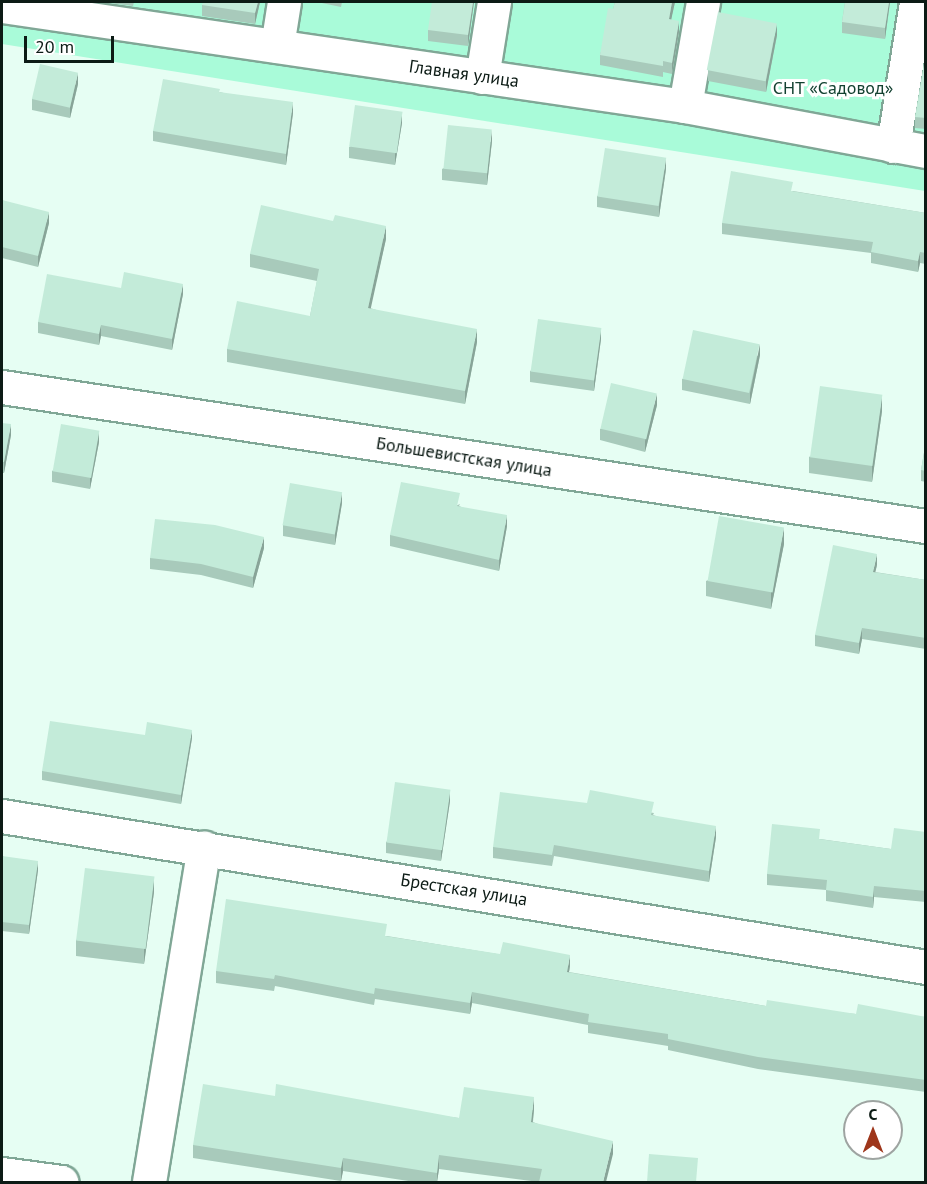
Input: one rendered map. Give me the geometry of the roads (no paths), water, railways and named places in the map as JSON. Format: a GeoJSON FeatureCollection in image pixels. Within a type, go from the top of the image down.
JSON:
{"type":"FeatureCollection","features":[{"type":"Feature","properties":{"kind":"street"},"geometry":{"type":"LineString","coordinates":[[277,46],[284,2]]}},
{"type":"Feature","properties":{"kind":"street"},"geometry":{"type":"LineString","coordinates":[[482,77],[494,2]]}},
{"type":"Feature","properties":{"kind":"street"},"geometry":{"type":"LineString","coordinates":[[685,106],[703,2]]}},
{"type":"Feature","properties":{"kind":"street"},"geometry":{"type":"LineString","coordinates":[[893,146],[916,2]]}},
{"type":"Feature","properties":{"kind":"street","name":"Главная улица"},"geometry":{"type":"LineString","coordinates":[[2,6],[74,9],[277,46],[685,106],[926,151]]}},
{"type":"Feature","properties":{"kind":"street","name":"Большевистская улица"},"geometry":{"type":"LineString","coordinates":[[2,387],[926,526]]}},
{"type":"Feature","properties":{"kind":"street","name":"Брестская улица"},"geometry":{"type":"LineString","coordinates":[[2,816],[926,966]]}},
{"type":"Feature","properties":{"kind":"street"},"geometry":{"type":"LineString","coordinates":[[149,1182],[204,847]]}},
{"type":"Feature","properties":{"kind":"street"},"geometry":{"type":"LineString","coordinates":[[2,1174],[61,1182]]}},
{"type":"Feature","properties":{"kind":"park label","name":"СНТ «Садовод»"},"geometry":{"type":"Point","coordinates":[833,88]}}]}
